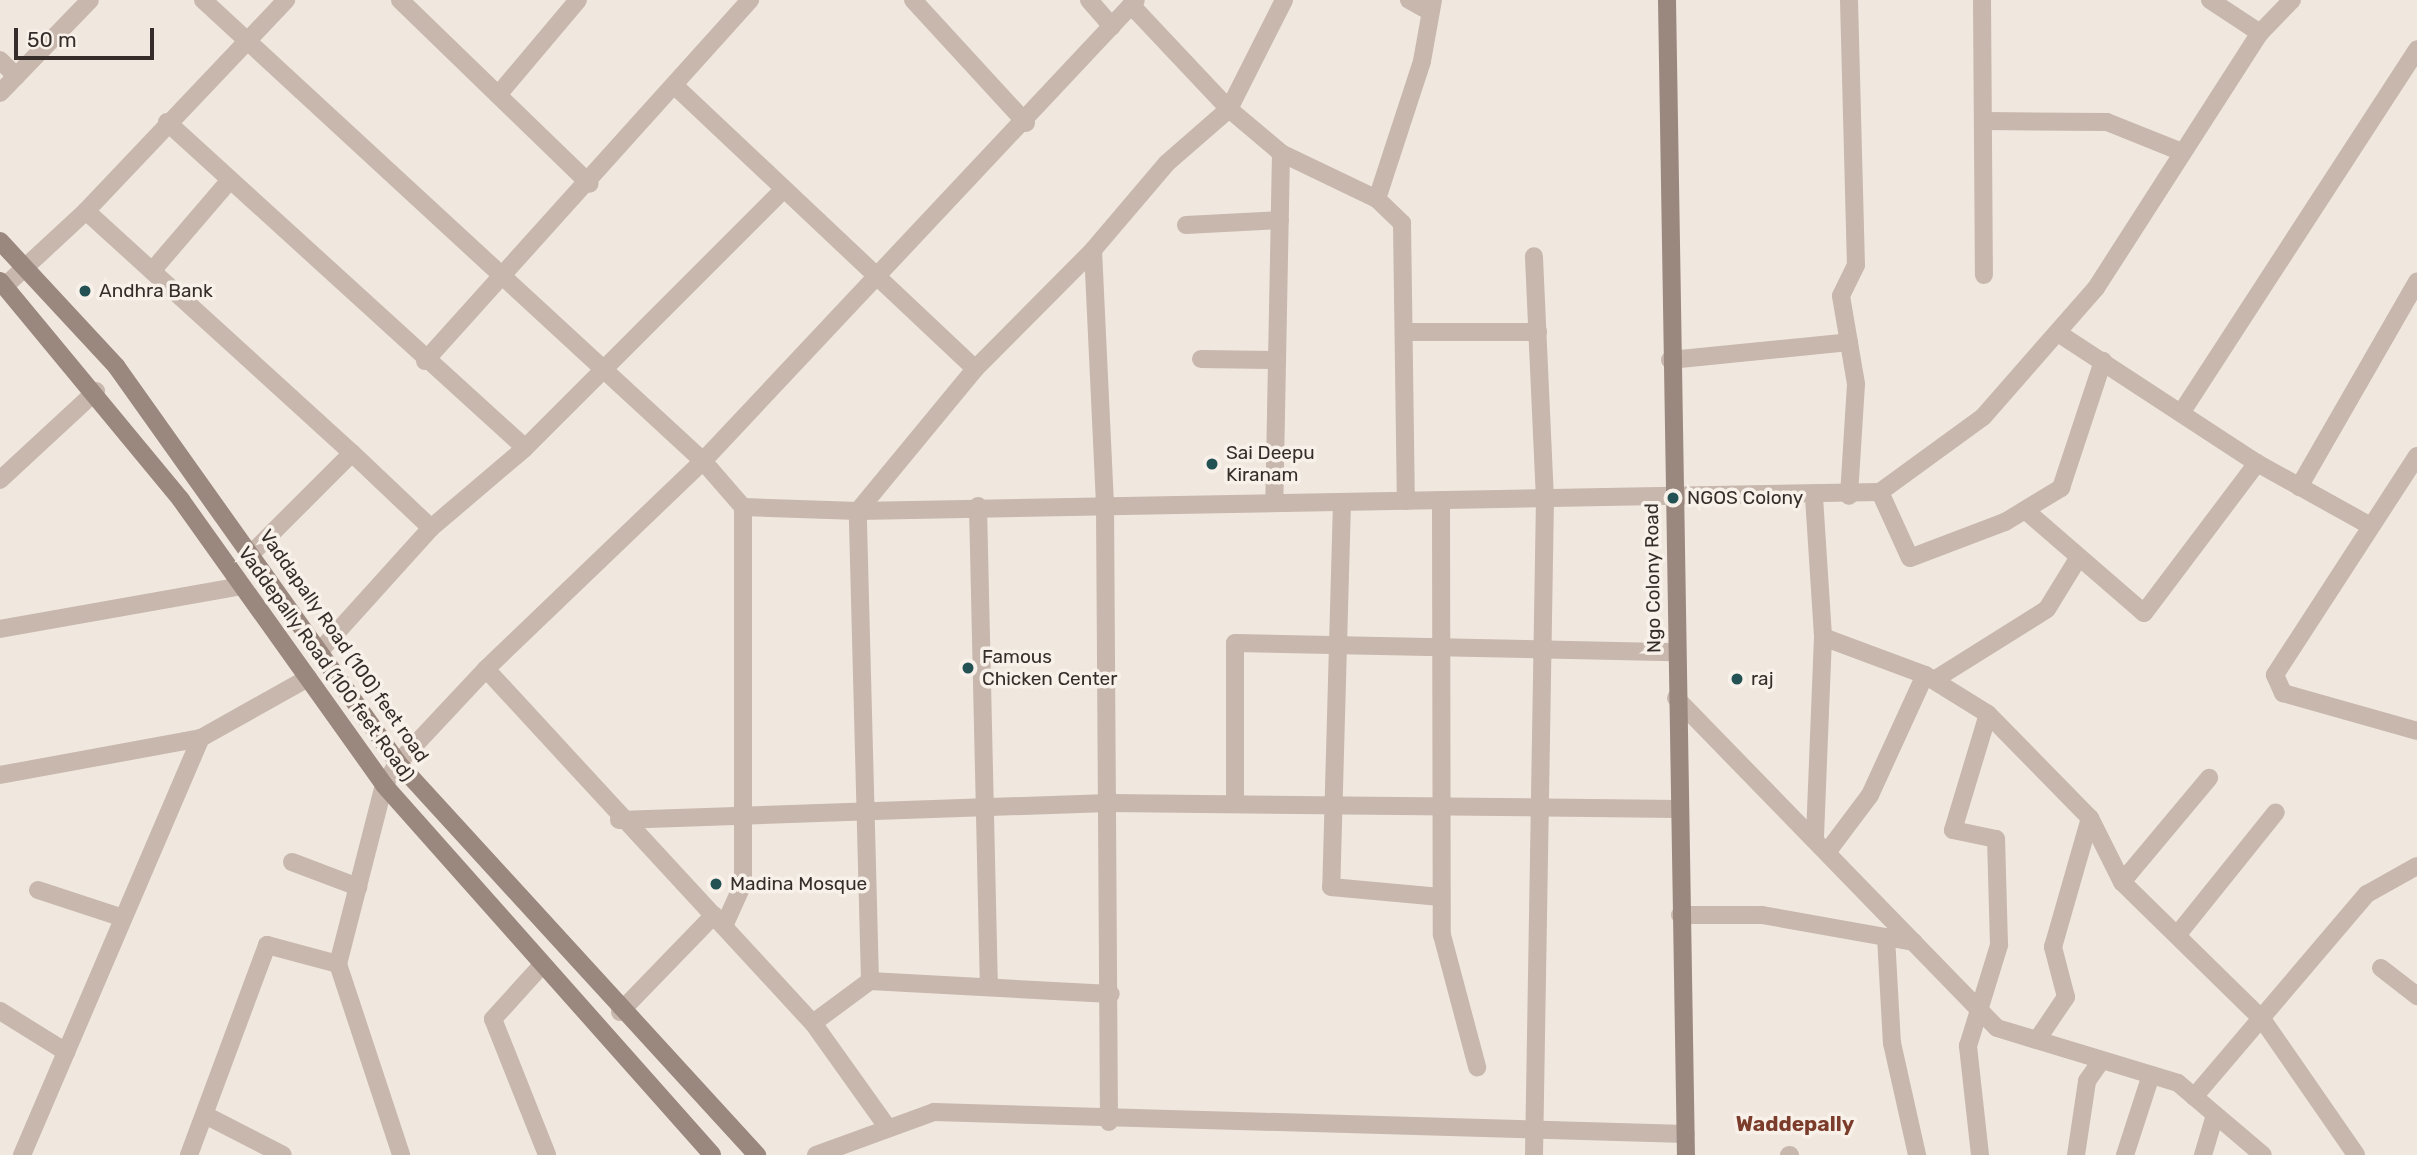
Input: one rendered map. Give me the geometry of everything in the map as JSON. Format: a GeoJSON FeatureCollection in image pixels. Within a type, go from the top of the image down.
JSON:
{"type":"FeatureCollection","features":[{"type":"Feature","properties":{"kind":"main road","name":"Ngo Colony Road"},"geometry":{"type":"LineString","coordinates":[[1667,0],[1674,652],[1686,1155]]}},
{"type":"Feature","properties":{"kind":"main road","name":"Vaddapally Road (100) feet road"},"geometry":{"type":"LineString","coordinates":[[0,240],[25,264],[116,366],[398,763],[620,1012],[757,1155]]}},
{"type":"Feature","properties":{"kind":"main road","name":"Vaddepally Road (100 feet Road)"},"geometry":{"type":"LineString","coordinates":[[2,283],[96,391],[384,785],[712,1155]]}},
{"type":"Feature","properties":{"kind":"street"},"geometry":{"type":"LineString","coordinates":[[0,93],[90,0]]}},
{"type":"Feature","properties":{"kind":"street"},"geometry":{"type":"LineString","coordinates":[[203,0],[501,279],[703,461],[743,507],[745,812],[742,893],[719,921],[620,1012]]}},
{"type":"Feature","properties":{"kind":"street"},"geometry":{"type":"LineString","coordinates":[[2,283],[86,211],[167,122],[285,0]]}},
{"type":"Feature","properties":{"kind":"street"},"geometry":{"type":"LineString","coordinates":[[400,0],[590,184]]}},
{"type":"Feature","properties":{"kind":"street"},"geometry":{"type":"LineString","coordinates":[[498,95],[578,0]]}},
{"type":"Feature","properties":{"kind":"street"},"geometry":{"type":"LineString","coordinates":[[425,361],[590,184],[750,0]]}},
{"type":"Feature","properties":{"kind":"street"},"geometry":{"type":"LineString","coordinates":[[912,0],[1026,123]]}},
{"type":"Feature","properties":{"kind":"street"},"geometry":{"type":"LineString","coordinates":[[1088,0],[1112,26]]}},
{"type":"Feature","properties":{"kind":"street"},"geometry":{"type":"LineString","coordinates":[[870,981],[858,511],[975,369],[1093,250],[1167,163],[1230,109],[1284,0]]}},
{"type":"Feature","properties":{"kind":"street"},"geometry":{"type":"LineString","coordinates":[[1377,199],[1422,61],[1431,5],[1409,0]]}},
{"type":"Feature","properties":{"kind":"street"},"geometry":{"type":"LineString","coordinates":[[1849,0],[1856,265],[1841,296],[1856,384],[1849,496]]}},
{"type":"Feature","properties":{"kind":"street"},"geometry":{"type":"LineString","coordinates":[[1982,0],[1985,121],[1984,275]]}},
{"type":"Feature","properties":{"kind":"street"},"geometry":{"type":"LineString","coordinates":[[2210,0],[2260,33]]}},
{"type":"Feature","properties":{"kind":"street"},"geometry":{"type":"LineString","coordinates":[[743,507],[858,511],[1105,504],[1814,497],[1881,492],[1983,417],[2096,288],[2260,33],[2292,0]]}},
{"type":"Feature","properties":{"kind":"street"},"geometry":{"type":"LineString","coordinates":[[401,1155],[338,964],[384,785],[398,763],[486,669],[703,461],[1026,123],[1133,3],[1230,109],[1281,153],[1377,199],[1402,223],[1406,332],[1406,501]]}},
{"type":"Feature","properties":{"kind":"street"},"geometry":{"type":"LineString","coordinates":[[2183,410],[2417,48]]}},
{"type":"Feature","properties":{"kind":"street"},"geometry":{"type":"LineString","coordinates":[[0,60],[16,76]]}},
{"type":"Feature","properties":{"kind":"street"},"geometry":{"type":"LineString","coordinates":[[675,86],[975,369]]}},
{"type":"Feature","properties":{"kind":"street"},"geometry":{"type":"LineString","coordinates":[[1985,121],[2107,122],[2182,152]]}},
{"type":"Feature","properties":{"kind":"street"},"geometry":{"type":"LineString","coordinates":[[167,122],[425,361],[526,448]]}},
{"type":"Feature","properties":{"kind":"street"},"geometry":{"type":"LineString","coordinates":[[1274,502],[1281,153]]}},
{"type":"Feature","properties":{"kind":"street"},"geometry":{"type":"LineString","coordinates":[[152,271],[230,180]]}},
{"type":"Feature","properties":{"kind":"street"},"geometry":{"type":"LineString","coordinates":[[319,652],[431,528],[526,448],[784,189]]}},
{"type":"Feature","properties":{"kind":"street"},"geometry":{"type":"LineString","coordinates":[[86,211],[431,528]]}},
{"type":"Feature","properties":{"kind":"street"},"geometry":{"type":"LineString","coordinates":[[1186,225],[1280,220]]}},
{"type":"Feature","properties":{"kind":"street"},"geometry":{"type":"LineString","coordinates":[[1093,250],[1105,504],[1111,994],[1109,1122]]}},
{"type":"Feature","properties":{"kind":"street"},"geometry":{"type":"LineString","coordinates":[[1534,256],[1545,500],[1534,1155]]}},
{"type":"Feature","properties":{"kind":"street"},"geometry":{"type":"LineString","coordinates":[[2299,487],[2417,282]]}},
{"type":"Feature","properties":{"kind":"street"},"geometry":{"type":"LineString","coordinates":[[1406,332],[1538,332]]}},
{"type":"Feature","properties":{"kind":"street"},"geometry":{"type":"LineString","coordinates":[[2058,333],[2183,410],[2257,463],[2369,525]]}},
{"type":"Feature","properties":{"kind":"street"},"geometry":{"type":"LineString","coordinates":[[1670,360],[1849,342]]}},
{"type":"Feature","properties":{"kind":"street"},"geometry":{"type":"LineString","coordinates":[[1201,359],[1277,360]]}},
{"type":"Feature","properties":{"kind":"street"},"geometry":{"type":"LineString","coordinates":[[1881,492],[1910,558],[2025,510],[2062,488],[2103,361]]}},
{"type":"Feature","properties":{"kind":"street"},"geometry":{"type":"LineString","coordinates":[[0,480],[96,391]]}},
{"type":"Feature","properties":{"kind":"street"},"geometry":{"type":"LineString","coordinates":[[252,554],[352,453]]}},
{"type":"Feature","properties":{"kind":"street"},"geometry":{"type":"LineString","coordinates":[[2417,456],[2369,525],[2275,676],[2283,693],[2417,731]]}},
{"type":"Feature","properties":{"kind":"street"},"geometry":{"type":"LineString","coordinates":[[2025,510],[2144,613],[2257,463]]}},
{"type":"Feature","properties":{"kind":"street"},"geometry":{"type":"LineString","coordinates":[[1814,497],[1823,637],[1822,844]]}},
{"type":"Feature","properties":{"kind":"street"},"geometry":{"type":"LineString","coordinates":[[1441,501],[1439,806],[1442,935],[1477,1067]]}},
{"type":"Feature","properties":{"kind":"street"},"geometry":{"type":"LineString","coordinates":[[1342,502],[1331,887],[1441,897]]}},
{"type":"Feature","properties":{"kind":"street"},"geometry":{"type":"LineString","coordinates":[[978,506],[989,984]]}},
{"type":"Feature","properties":{"kind":"street"},"geometry":{"type":"LineString","coordinates":[[1822,844],[1870,795],[1930,678],[2047,609],[2079,557]]}},
{"type":"Feature","properties":{"kind":"street"},"geometry":{"type":"LineString","coordinates":[[0,629],[241,586]]}},
{"type":"Feature","properties":{"kind":"street"},"geometry":{"type":"LineString","coordinates":[[1823,637],[1930,678],[1988,714],[2090,818],[2122,882],[2262,1019],[2356,1155]]}},
{"type":"Feature","properties":{"kind":"street"},"geometry":{"type":"LineString","coordinates":[[1235,803],[1235,643],[1674,652]]}},
{"type":"Feature","properties":{"kind":"street"},"geometry":{"type":"LineString","coordinates":[[486,669],[619,820],[719,921],[813,1023],[888,1128]]}},
{"type":"Feature","properties":{"kind":"street"},"geometry":{"type":"LineString","coordinates":[[0,775],[201,738],[308,678]]}},
{"type":"Feature","properties":{"kind":"street"},"geometry":{"type":"LineString","coordinates":[[1676,698],[1822,844],[1997,1028],[2151,1075],[2194,1097],[2263,1155]]}},
{"type":"Feature","properties":{"kind":"street"},"geometry":{"type":"LineString","coordinates":[[1980,1155],[1968,1046],[1977,1007],[1999,945],[1996,839],[1953,830],[1988,714]]}},
{"type":"Feature","properties":{"kind":"street"},"geometry":{"type":"LineString","coordinates":[[22,1155],[201,738]]}},
{"type":"Feature","properties":{"kind":"street"},"geometry":{"type":"LineString","coordinates":[[2122,882],[2209,778]]}},
{"type":"Feature","properties":{"kind":"street"},"geometry":{"type":"LineString","coordinates":[[619,820],[745,812],[867,815],[1109,803],[1335,802],[1541,811],[1678,808]]}},
{"type":"Feature","properties":{"kind":"street"},"geometry":{"type":"LineString","coordinates":[[2178,934],[2276,812]]}},
{"type":"Feature","properties":{"kind":"street"},"geometry":{"type":"LineString","coordinates":[[2037,1040],[2066,997],[2053,947],[2090,818]]}},
{"type":"Feature","properties":{"kind":"street"},"geometry":{"type":"LineString","coordinates":[[292,862],[358,887]]}},
{"type":"Feature","properties":{"kind":"street"},"geometry":{"type":"LineString","coordinates":[[2194,1097],[2367,894],[2417,866]]}},
{"type":"Feature","properties":{"kind":"street"},"geometry":{"type":"LineString","coordinates":[[38,890],[123,918]]}},
{"type":"Feature","properties":{"kind":"street"},"geometry":{"type":"LineString","coordinates":[[1680,915],[1762,915],[1914,942]]}},
{"type":"Feature","properties":{"kind":"street"},"geometry":{"type":"LineString","coordinates":[[1886,937],[1892,1043],[1917,1155]]}},
{"type":"Feature","properties":{"kind":"street"},"geometry":{"type":"LineString","coordinates":[[189,1155],[207,1116],[267,945],[338,964]]}},
{"type":"Feature","properties":{"kind":"street"},"geometry":{"type":"LineString","coordinates":[[542,965],[493,1019],[547,1155]]}},
{"type":"Feature","properties":{"kind":"street"},"geometry":{"type":"LineString","coordinates":[[2381,968],[2417,996]]}},
{"type":"Feature","properties":{"kind":"street"},"geometry":{"type":"LineString","coordinates":[[813,1023],[870,981],[989,984],[1111,994]]}},
{"type":"Feature","properties":{"kind":"street"},"geometry":{"type":"LineString","coordinates":[[0,1011],[66,1052]]}},
{"type":"Feature","properties":{"kind":"street"},"geometry":{"type":"LineString","coordinates":[[2076,1155],[2087,1081],[2101,1061]]}},
{"type":"Feature","properties":{"kind":"street"},"geometry":{"type":"LineString","coordinates":[[2124,1155],[2151,1075]]}},
{"type":"Feature","properties":{"kind":"street"},"geometry":{"type":"LineString","coordinates":[[816,1155],[934,1112],[1109,1122],[1686,1134]]}},
{"type":"Feature","properties":{"kind":"street"},"geometry":{"type":"LineString","coordinates":[[2203,1155],[2215,1115]]}},
{"type":"Feature","properties":{"kind":"street"},"geometry":{"type":"LineString","coordinates":[[207,1116],[283,1155]]}},
{"type":"Feature","properties":{"kind":"place","name":"Andhra Bank"},"geometry":{"type":"Point","coordinates":[85,291]}},
{"type":"Feature","properties":{"kind":"place","name":"Sai Deepu Kiranam"},"geometry":{"type":"Point","coordinates":[1212,464]}},
{"type":"Feature","properties":{"kind":"place","name":"NGOS Colony"},"geometry":{"type":"Point","coordinates":[1673,498]}},
{"type":"Feature","properties":{"kind":"place","name":"Famous Chicken Center"},"geometry":{"type":"Point","coordinates":[968,668]}},
{"type":"Feature","properties":{"kind":"place","name":"raj"},"geometry":{"type":"Point","coordinates":[1737,679]}},
{"type":"Feature","properties":{"kind":"place","name":"Madina Mosque"},"geometry":{"type":"Point","coordinates":[716,884]}},
{"type":"Feature","properties":{"kind":"district","name":"Waddepally"},"geometry":{"type":"Point","coordinates":[1795,1124]}}]}
